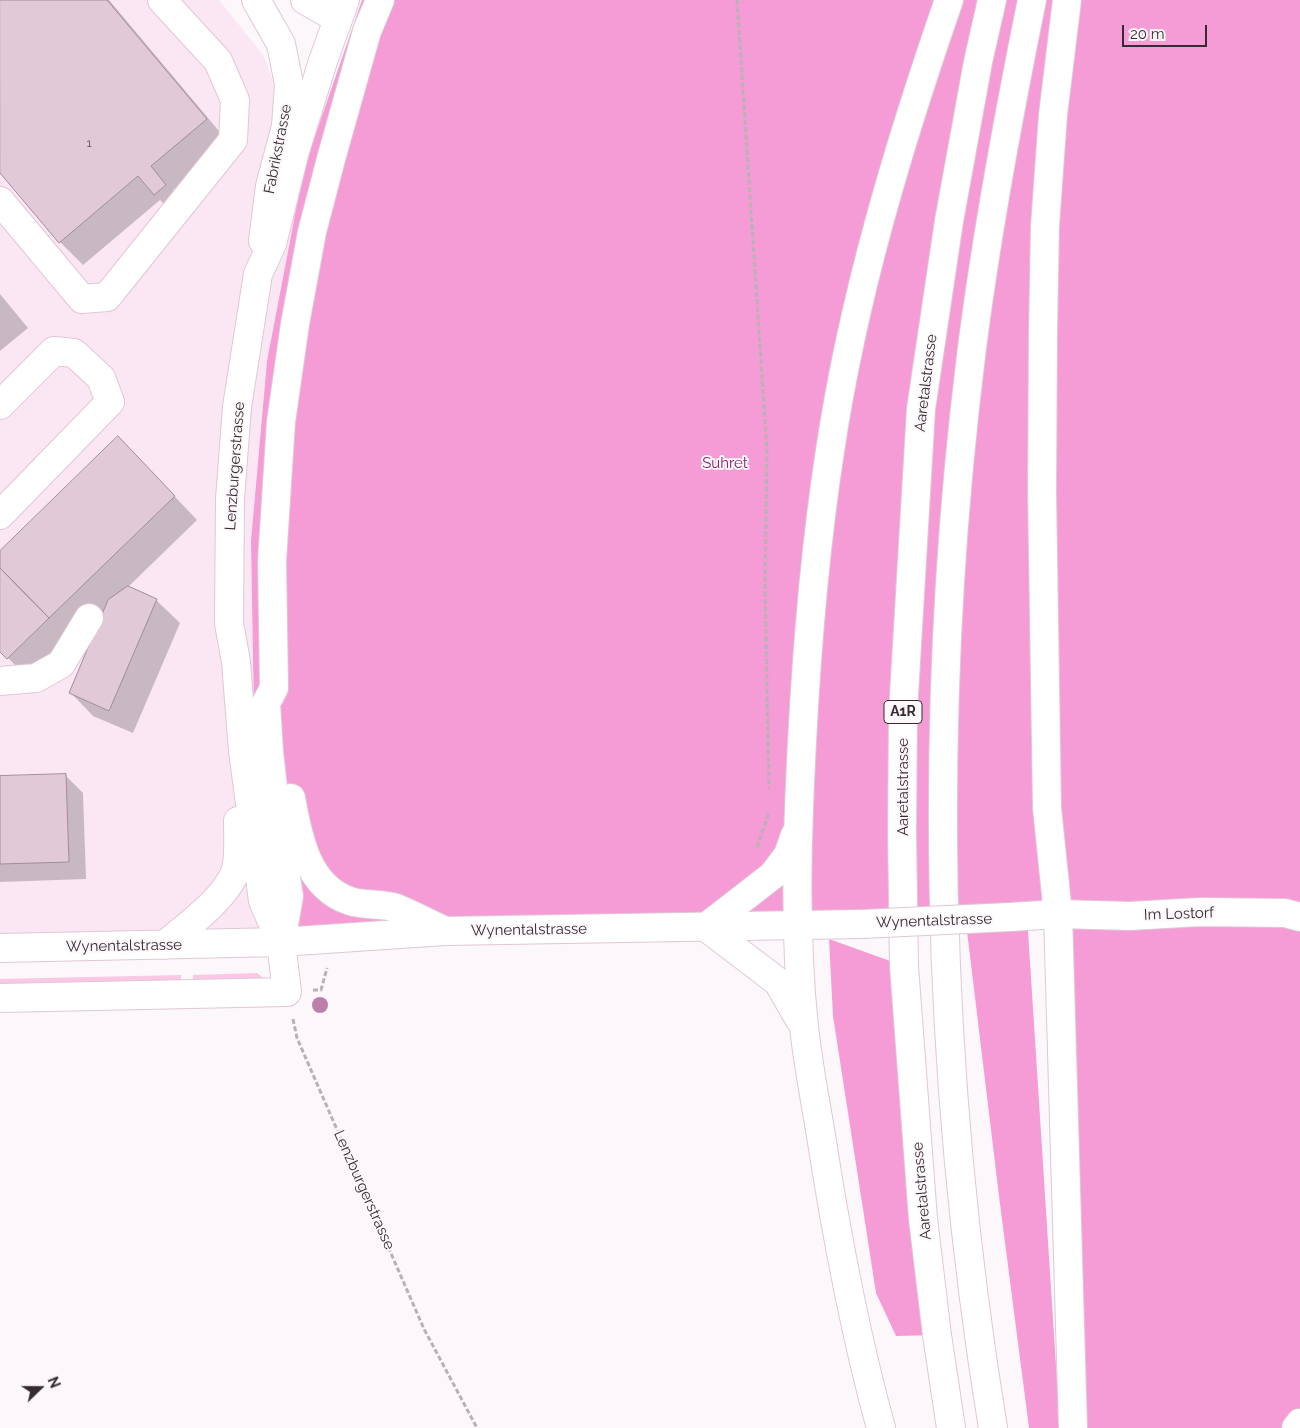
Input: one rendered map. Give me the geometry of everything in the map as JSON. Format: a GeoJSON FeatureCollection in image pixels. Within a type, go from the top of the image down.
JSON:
{"type":"FeatureCollection","features":[{"type":"Feature","properties":{"kind":"main road"},"geometry":{"type":"LineString","coordinates":[[0,201],[82,299],[107,297],[233,140],[235,100],[218,61],[162,0]]}},
{"type":"Feature","properties":{"kind":"main road","name":"Fabrikstrasse"},"geometry":{"type":"LineString","coordinates":[[256,0],[281,44],[289,84],[286,126],[270,186],[258,274]]}},
{"type":"Feature","properties":{"kind":"main road"},"geometry":{"type":"LineString","coordinates":[[305,0],[342,10],[367,31]]}},
{"type":"Feature","properties":{"kind":"main road","name":"Lenzburgerstrasse"},"geometry":{"type":"LineString","coordinates":[[281,942],[289,896],[278,831],[269,752],[266,703],[274,688],[272,561],[282,412],[295,324],[312,232],[330,158],[367,31],[380,0]]}},
{"type":"Feature","properties":{"kind":"main road"},"geometry":{"type":"LineString","coordinates":[[880,1428],[860,1347],[836,1230],[804,1027],[798,924],[798,826],[807,653],[817,544],[830,448],[851,338],[876,232],[914,101],[949,0]]}},
{"type":"Feature","properties":{"kind":"main road","name":"Aaretalstrasse"},"geometry":{"type":"LineString","coordinates":[[951,1428],[937,1335],[923,1219],[904,966],[903,712],[921,409],[949,221],[976,72],[992,0]]}},
{"type":"Feature","properties":{"kind":"main road"},"geometry":{"type":"LineString","coordinates":[[993,1428],[983,1368],[968,1247],[954,1108],[947,982],[944,859],[944,732],[950,593],[958,481],[971,355],[991,222],[1032,0]]}},
{"type":"Feature","properties":{"kind":"main road"},"geometry":{"type":"LineString","coordinates":[[1067,0],[1053,115],[1045,226],[1042,342],[1042,491],[1047,808],[1058,914],[1073,1428]]}},
{"type":"Feature","properties":{"kind":"main road","name":"Lenzburgerstrasse"},"geometry":{"type":"LineString","coordinates":[[287,992],[281,942],[263,900],[243,750],[236,662],[229,623],[230,499],[237,408],[258,274],[272,244],[298,142],[323,61],[342,10]]}},
{"type":"Feature","properties":{"kind":"main road"},"geometry":{"type":"LineString","coordinates":[[0,406],[54,351],[74,353],[102,378],[110,402],[0,515]]}},
{"type":"Feature","properties":{"kind":"main road"},"geometry":{"type":"LineString","coordinates":[[0,681],[36,678],[61,664],[89,618]]}},
{"type":"Feature","properties":{"kind":"main road"},"geometry":{"type":"LineString","coordinates":[[166,945],[219,898],[235,874],[238,855],[238,822],[230,762],[223,656],[229,623]]}},
{"type":"Feature","properties":{"kind":"main road"},"geometry":{"type":"LineString","coordinates":[[274,688],[283,705],[289,786],[296,824],[300,842],[314,874],[332,892],[351,902],[394,908],[445,931]]}},
{"type":"Feature","properties":{"kind":"main road"},"geometry":{"type":"LineString","coordinates":[[798,826],[788,855],[773,875],[706,927],[778,982],[804,1027]]}},
{"type":"Feature","properties":{"kind":"main road","name":"Im Lostorf"},"geometry":{"type":"LineString","coordinates":[[1058,914],[1130,916],[1228,913],[1285,914],[1300,917]]}},
{"type":"Feature","properties":{"kind":"main road","name":"Wynentalstrasse"},"geometry":{"type":"LineString","coordinates":[[0,948],[281,942],[445,931],[798,924],[838,925],[1010,918],[1058,914]]}},
{"type":"Feature","properties":{"kind":"main road"},"geometry":{"type":"LineString","coordinates":[[0,998],[287,992]]}},
{"type":"Feature","properties":{"kind":"main road"},"geometry":{"type":"LineString","coordinates":[[1296,1428],[1300,1423]]}},
{"type":"Feature","properties":{"kind":"path"},"geometry":{"type":"LineString","coordinates":[[737,0],[767,452],[765,585],[769,792]]}},
{"type":"Feature","properties":{"kind":"path"},"geometry":{"type":"LineString","coordinates":[[751,892],[755,852],[770,811]]}},
{"type":"Feature","properties":{"kind":"path","name":"Lenzburgerstrasse"},"geometry":{"type":"LineString","coordinates":[[287,992],[297,1038],[424,1329],[477,1428]]}},
{"type":"Feature","properties":{"kind":"shaded area"},"geometry":{"type":"Polygon","coordinates":[[[0,0],[219,0],[264,56],[304,168],[267,361],[251,541],[254,717],[281,942],[0,948],[0,0]]]}},
{"type":"Feature","properties":{"kind":"shaded area"},"geometry":{"type":"Polygon","coordinates":[[[257,973],[265,979],[193,981],[193,975],[257,973]]]}},
{"type":"Feature","properties":{"kind":"shaded area"},"geometry":{"type":"Polygon","coordinates":[[[181,975],[181,982],[0,992],[0,979],[181,975]]]}},
{"type":"Feature","properties":{"kind":"green space","name":"Suhret"},"geometry":{"type":"Polygon","coordinates":[[[362,0],[1300,0],[1300,1428],[1073,1428],[1058,914],[281,942],[254,717],[251,541],[267,361],[304,168],[362,0]]]}},
{"type":"Feature","properties":{"kind":"green space"},"geometry":{"type":"Polygon","coordinates":[[[967,931],[1028,931],[1060,1428],[1029,1428],[967,931]]]}},
{"type":"Feature","properties":{"kind":"green space"},"geometry":{"type":"Polygon","coordinates":[[[829,939],[904,966],[937,1335],[896,1336],[876,1293],[833,1016],[829,939]]]}},
{"type":"Feature","properties":{"kind":"building"},"geometry":{"type":"Polygon","coordinates":[[[0,0],[107,0],[207,119],[151,166],[166,185],[154,195],[138,176],[59,243],[0,173],[0,0]]]}},
{"type":"Feature","properties":{"kind":"building"},"geometry":{"type":"Polygon","coordinates":[[[118,436],[175,496],[49,618],[0,568],[0,551],[118,436]]]}},
{"type":"Feature","properties":{"kind":"building"},"geometry":{"type":"Polygon","coordinates":[[[0,568],[49,618],[7,659],[0,652],[0,568]]]}},
{"type":"Feature","properties":{"kind":"building"},"geometry":{"type":"Polygon","coordinates":[[[128,586],[157,599],[109,711],[69,693],[108,600],[128,586]]]}},
{"type":"Feature","properties":{"kind":"building"},"geometry":{"type":"Polygon","coordinates":[[[66,774],[69,862],[0,864],[0,776],[66,774]]]}}]}
